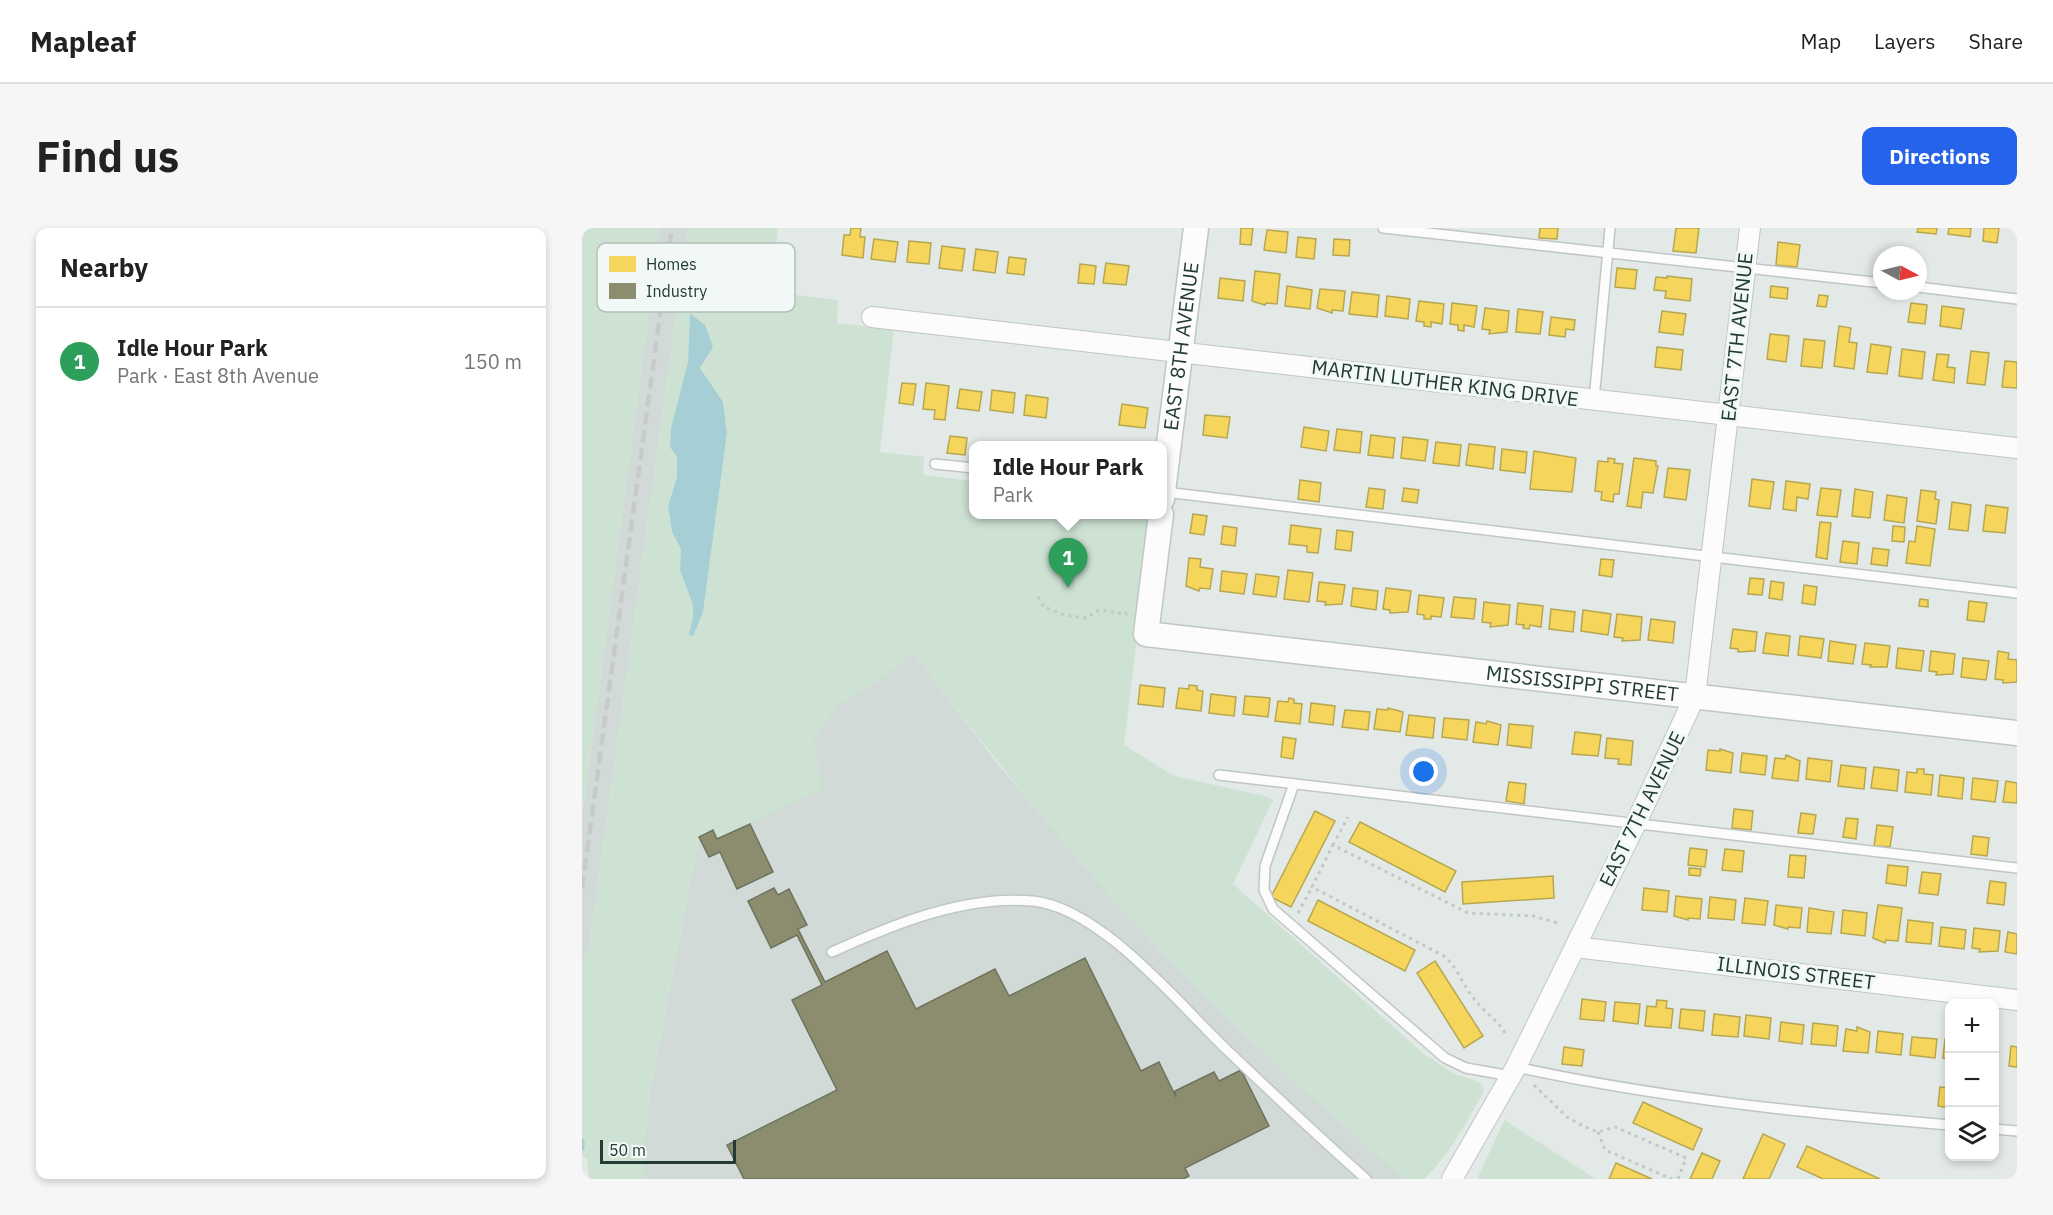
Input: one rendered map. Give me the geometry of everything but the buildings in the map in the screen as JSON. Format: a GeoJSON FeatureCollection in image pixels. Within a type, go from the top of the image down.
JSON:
{"type":"FeatureCollection","features":[{"type":"Feature","properties":{"kind":"street","name":"EAST 8TH AVENUE"},"geometry":{"type":"LineString","coordinates":[[1167,458],[1196,228]]}},
{"type":"Feature","properties":{"kind":"street","name":"EAST 7TH AVENUE"},"geometry":{"type":"LineString","coordinates":[[1452,1179],[1513,1072],[1636,823],[1695,696],[1750,228]]}},
{"type":"Feature","properties":{"kind":"street","name":"MARTIN LUTHER KING DRIVE"},"geometry":{"type":"LineString","coordinates":[[872,317],[2017,447]]}},
{"type":"Feature","properties":{"kind":"street","name":"EAST 8TH AVENUE"},"geometry":{"type":"LineString","coordinates":[[1146,634],[1160,519]]}},
{"type":"Feature","properties":{"kind":"street","name":"MISSISSIPPI STREET"},"geometry":{"type":"LineString","coordinates":[[1146,634],[2017,733]]}},
{"type":"Feature","properties":{"kind":"street","name":"ILLINOIS STREET"},"geometry":{"type":"LineString","coordinates":[[1575,947],[2017,1000]]}},
{"type":"Feature","properties":{"kind":"lane"},"geometry":{"type":"LineString","coordinates":[[1383,228],[1873,282]]}},
{"type":"Feature","properties":{"kind":"lane"},"geometry":{"type":"LineString","coordinates":[[1594,400],[1610,228]]}},
{"type":"Feature","properties":{"kind":"lane"},"geometry":{"type":"LineString","coordinates":[[1927,289],[2017,299]]}},
{"type":"Feature","properties":{"kind":"lane"},"geometry":{"type":"LineString","coordinates":[[935,464],[969,467]]}},
{"type":"Feature","properties":{"kind":"lane"},"geometry":{"type":"LineString","coordinates":[[1167,498],[1183,496],[2017,592]]}},
{"type":"Feature","properties":{"kind":"lane"},"geometry":{"type":"LineString","coordinates":[[1220,775],[2017,868]]}},
{"type":"Feature","properties":{"kind":"lane"},"geometry":{"type":"LineString","coordinates":[[1294,784],[1265,866],[1264,890],[1273,909],[1445,1058],[1466,1068],[1513,1072],[1829,1115],[1945,1125]]}},
{"type":"Feature","properties":{"kind":"lane"},"geometry":{"type":"LineString","coordinates":[[832,952],[912,920],[981,902],[1035,901],[1074,913],[1093,925],[1128,954],[1298,1118],[1366,1179]]}},
{"type":"Feature","properties":{"kind":"lane"},"geometry":{"type":"LineString","coordinates":[[1999,1129],[2017,1131]]}},
{"type":"Feature","properties":{"kind":"path"},"geometry":{"type":"LineString","coordinates":[[1038,597],[1050,610],[1086,618],[1099,610],[1126,614],[1127,606]]}},
{"type":"Feature","properties":{"kind":"path"},"geometry":{"type":"LineString","coordinates":[[1298,913],[1348,817]]}},
{"type":"Feature","properties":{"kind":"path"},"geometry":{"type":"LineString","coordinates":[[1333,845],[1468,913],[1533,916],[1561,924]]}},
{"type":"Feature","properties":{"kind":"path"},"geometry":{"type":"LineString","coordinates":[[1312,887],[1444,956],[1452,963],[1475,1000],[1499,1023],[1505,1033]]}},
{"type":"Feature","properties":{"kind":"path"},"geometry":{"type":"LineString","coordinates":[[1531,1082],[1567,1117],[1598,1132],[1615,1127],[1686,1158],[1678,1179]]}},
{"type":"Feature","properties":{"kind":"path"},"geometry":{"type":"LineString","coordinates":[[1598,1132],[1605,1150],[1672,1179]]}},
{"type":"Feature","properties":{"kind":"shaded area"},"geometry":{"type":"Polygon","coordinates":[[[660,228],[688,228],[686,243],[658,243],[660,228]]]}},
{"type":"Feature","properties":{"kind":"shaded area"},"geometry":{"type":"Polygon","coordinates":[[[649,312],[676,312],[589,949],[582,958],[582,816],[649,312]]]}},
{"type":"Feature","properties":{"kind":"shaded area"},"geometry":{"type":"Polygon","coordinates":[[[749,630],[914,653],[993,758],[1094,878],[1197,989],[1404,1179],[645,1179],[645,1136],[649,1097],[699,837],[713,830],[749,630]]]}},
{"type":"Feature","properties":{"kind":"green space"},"geometry":{"type":"Polygon","coordinates":[[[582,228],[660,228],[658,243],[597,243],[597,312],[649,312],[582,816],[582,228]]]}},
{"type":"Feature","properties":{"kind":"green space"},"geometry":{"type":"Polygon","coordinates":[[[688,228],[778,228],[776,243],[686,243],[688,228]]]}},
{"type":"Feature","properties":{"kind":"green space"},"geometry":{"type":"Polygon","coordinates":[[[795,295],[838,300],[837,323],[894,329],[880,452],[924,457],[923,475],[969,481],[969,519],[1152,519],[1124,745],[1174,776],[1265,796],[1273,800],[1233,884],[1424,1054],[1450,1071],[1477,1082],[1484,1088],[1463,1128],[1433,1170],[1424,1179],[1404,1179],[1247,1038],[1159,950],[1050,826],[914,653],[878,681],[837,706],[814,739],[822,789],[717,839],[699,837],[649,1097],[645,1136],[645,1179],[589,1179],[587,1159],[582,1156],[582,958],[589,949],[676,312],[795,312],[795,295]],[[690,315],[688,362],[671,428],[670,447],[677,457],[677,477],[668,506],[672,532],[681,549],[680,570],[693,605],[694,617],[689,635],[703,612],[727,433],[723,402],[700,368],[708,357],[690,315]]]}},
{"type":"Feature","properties":{"kind":"green space"},"geometry":{"type":"Polygon","coordinates":[[[1505,1119],[1596,1179],[1480,1179],[1478,1177],[1505,1119]]]}},
{"type":"Feature","properties":{"kind":"water"},"geometry":{"type":"Polygon","coordinates":[[[690,314],[705,325],[713,347],[700,368],[723,402],[727,433],[703,612],[693,636],[689,635],[693,605],[680,570],[681,549],[672,532],[668,506],[677,477],[677,457],[670,447],[671,428],[688,362],[690,314]]]}},
{"type":"Feature","properties":{"kind":"waterway"},"geometry":{"type":"LineString","coordinates":[[582,1141],[582,1148]]}},
{"type":"Feature","properties":{"kind":"railway"},"geometry":{"type":"LineString","coordinates":[[670,243],[672,228]]}},
{"type":"Feature","properties":{"kind":"railway"},"geometry":{"type":"LineString","coordinates":[[582,888],[661,312]]}},
{"type":"Feature","properties":{"kind":"place","name":"Idle Hour Park"},"geometry":{"type":"Point","coordinates":[1068,588]}}]}
